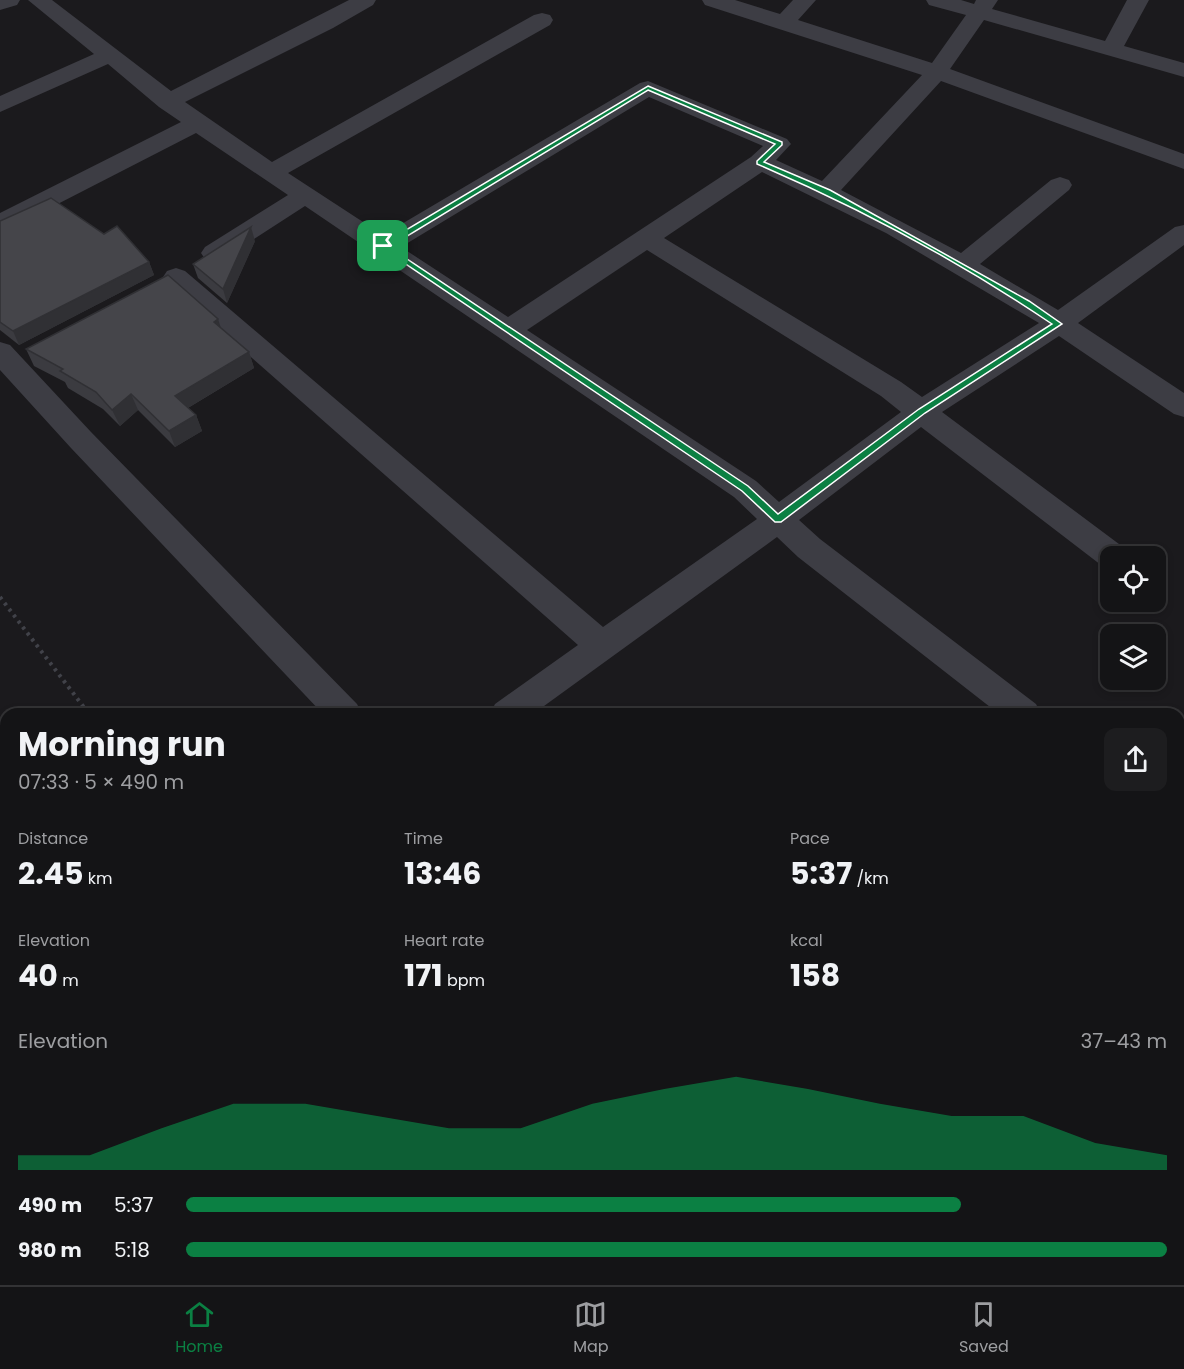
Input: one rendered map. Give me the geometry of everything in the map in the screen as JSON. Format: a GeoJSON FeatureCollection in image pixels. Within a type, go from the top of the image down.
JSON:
{"type":"FeatureCollection","features":[{"type":"Feature","properties":{"kind":"street"},"geometry":{"type":"LineString","coordinates":[[0,4],[9,0]]}},
{"type":"Feature","properties":{"kind":"street"},"geometry":{"type":"LineString","coordinates":[[39,0],[167,102],[197,123],[745,489],[809,548],[1016,708]]}},
{"type":"Feature","properties":{"kind":"street"},"geometry":{"type":"LineString","coordinates":[[167,102],[325,23],[365,0]]}},
{"type":"Feature","properties":{"kind":"street"},"geometry":{"type":"LineString","coordinates":[[712,0],[937,72],[1184,162]]}},
{"type":"Feature","properties":{"kind":"street"},"geometry":{"type":"LineString","coordinates":[[784,23],[805,0]]}},
{"type":"Feature","properties":{"kind":"street"},"geometry":{"type":"LineString","coordinates":[[937,0],[983,6],[1111,49],[1184,70]]}},
{"type":"Feature","properties":{"kind":"street"},"geometry":{"type":"LineString","coordinates":[[1111,49],[1138,0]]}},
{"type":"Feature","properties":{"kind":"street"},"geometry":{"type":"LineString","coordinates":[[827,191],[937,72],[983,6]]}},
{"type":"Feature","properties":{"kind":"street"},"geometry":{"type":"LineString","coordinates":[[270,173],[542,20]]}},
{"type":"Feature","properties":{"kind":"street"},"geometry":{"type":"LineString","coordinates":[[0,105],[110,55]]}},
{"type":"Feature","properties":{"kind":"street"},"geometry":{"type":"LineString","coordinates":[[383,246],[648,88],[779,144],[760,162],[508,330]]}},
{"type":"Feature","properties":{"kind":"street"},"geometry":{"type":"LineString","coordinates":[[0,223],[197,123]]}},
{"type":"Feature","properties":{"kind":"street"},"geometry":{"type":"LineString","coordinates":[[760,162],[827,191],[1026,302],[1184,407]]}},
{"type":"Feature","properties":{"kind":"street"},"geometry":{"type":"LineString","coordinates":[[962,266],[1060,185]]}},
{"type":"Feature","properties":{"kind":"street"},"geometry":{"type":"LineString","coordinates":[[305,195],[165,282],[602,646]]}},
{"type":"Feature","properties":{"kind":"street"},"geometry":{"type":"LineString","coordinates":[[515,708],[778,520],[922,411],[1058,324],[1184,233]]}},
{"type":"Feature","properties":{"kind":"street"},"geometry":{"type":"LineString","coordinates":[[648,238],[891,389],[1100,547]]}},
{"type":"Feature","properties":{"kind":"street"},"geometry":{"type":"LineString","coordinates":[[15,356],[81,440],[339,708]]}},
{"type":"Feature","properties":{"kind":"path"},"geometry":{"type":"LineString","coordinates":[[0,597],[84,708]]}},
{"type":"Feature","properties":{"kind":"building"},"geometry":{"type":"Polygon","coordinates":[[[51,198],[104,234],[117,226],[149,262],[13,331],[0,322],[0,221],[51,198]]]}},
{"type":"Feature","properties":{"kind":"building"},"geometry":{"type":"Polygon","coordinates":[[[251,227],[223,289],[193,264],[251,227]]]}},
{"type":"Feature","properties":{"kind":"building"},"geometry":{"type":"Polygon","coordinates":[[[168,275],[218,319],[214,322],[249,352],[175,396],[196,415],[169,431],[131,394],[112,410],[96,392],[60,371],[63,369],[26,349],[168,275]]]}},
{"type":"Feature","properties":{"kind":"route"},"geometry":{"type":"LineString","coordinates":[[648,88],[779,144],[760,162],[827,191],[1026,302],[1058,324],[922,411],[778,520],[745,489],[383,246],[648,88]]}}]}
